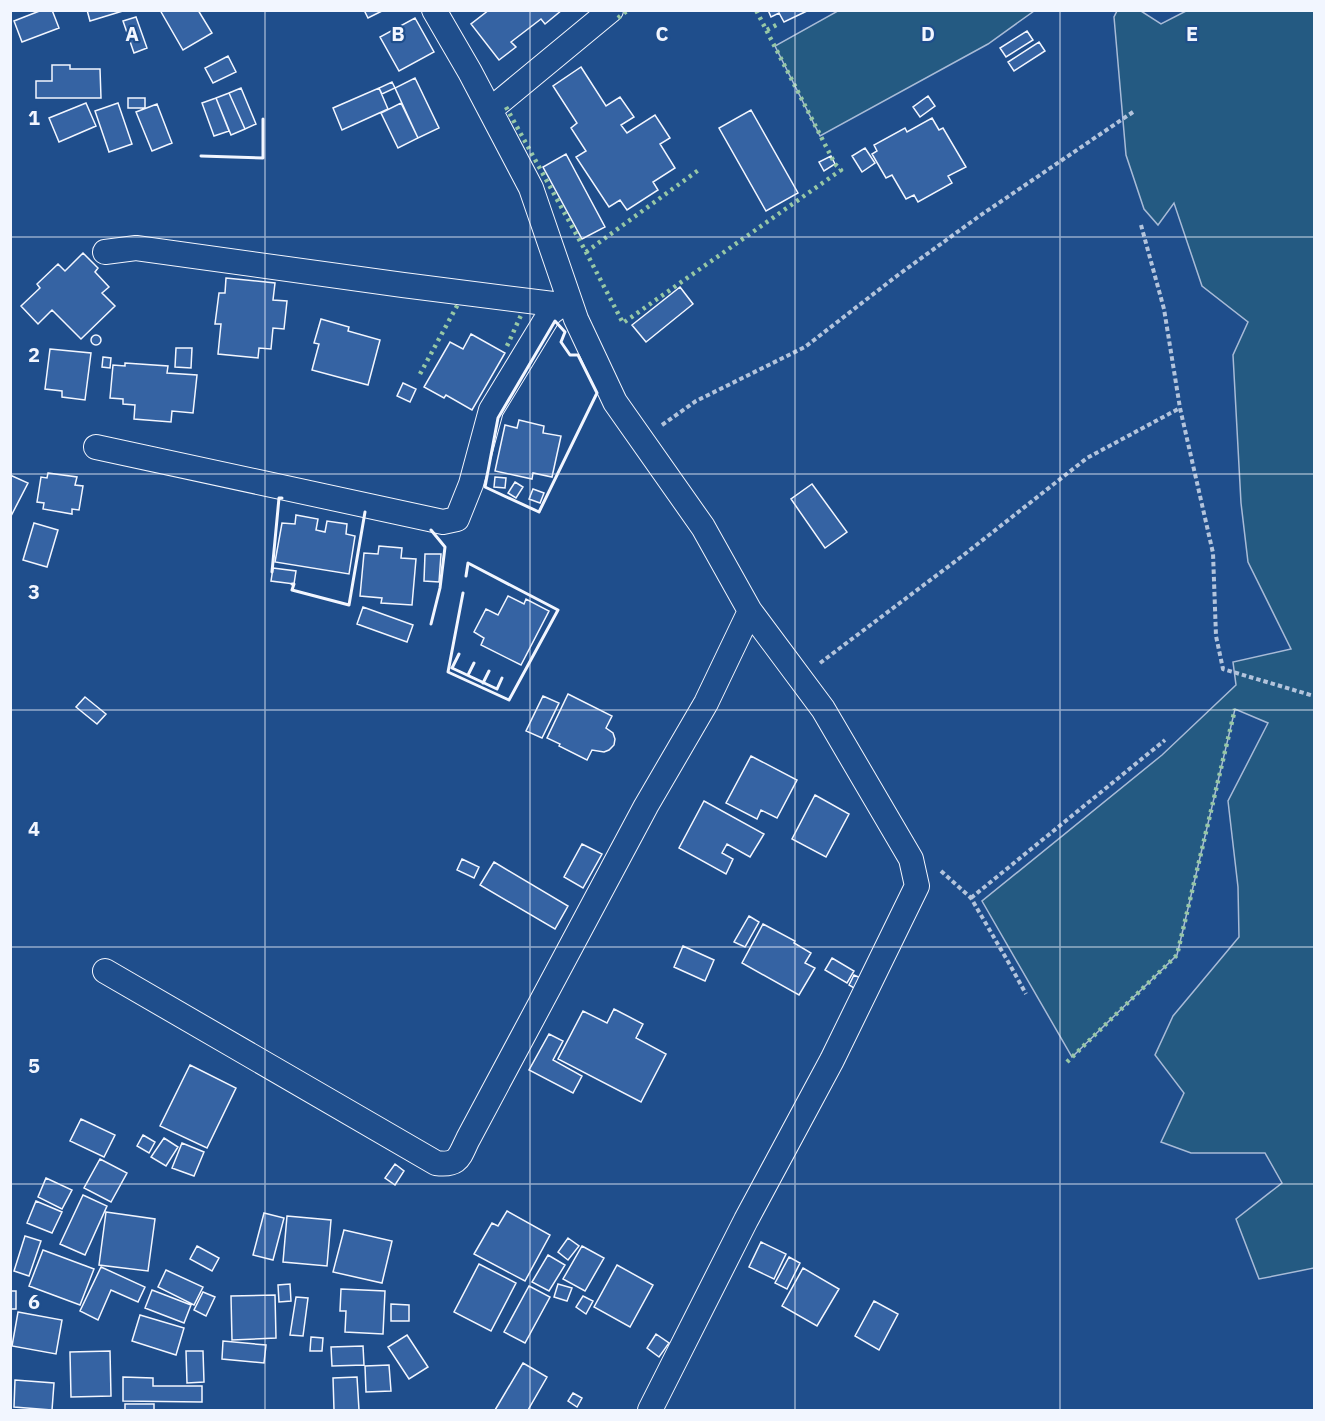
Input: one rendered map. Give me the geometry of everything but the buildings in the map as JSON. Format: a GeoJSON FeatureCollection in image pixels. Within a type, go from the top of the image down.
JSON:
{"type":"FeatureCollection","features":[{"type":"Feature","properties":{"kind":"street"},"geometry":{"type":"LineString","coordinates":[[434,10],[470,72],[531,188],[565,302],[615,402],[703,527],[750,611],[823,709],[911,859],[917,886],[832,1060],[746,1220],[650,1410]]}},
{"type":"Feature","properties":{"kind":"street"},"geometry":{"type":"LineString","coordinates":[[490,110],[611,10]]}},
{"type":"Feature","properties":{"kind":"street"},"geometry":{"type":"LineString","coordinates":[[105,252],[136,248],[403,285],[565,302]]}},
{"type":"Feature","properties":{"kind":"street"},"geometry":{"type":"LineString","coordinates":[[96,447],[443,522],[457,519],[471,483],[491,410],[550,313],[565,302]]}},
{"type":"Feature","properties":{"kind":"street"},"geometry":{"type":"LineString","coordinates":[[105,971],[436,1163],[449,1165],[458,1159],[640,817],[706,703],[750,611]]}},
{"type":"Feature","properties":{"kind":"path"},"geometry":{"type":"LineString","coordinates":[[642,439],[696,401],[805,347],[978,217],[1133,112]]}},
{"type":"Feature","properties":{"kind":"path"},"geometry":{"type":"LineString","coordinates":[[1141,225],[1164,309],[1180,408],[1213,553],[1216,636],[1223,669],[1314,696]]}},
{"type":"Feature","properties":{"kind":"path"},"geometry":{"type":"LineString","coordinates":[[800,678],[1087,458],[1180,408]]}},
{"type":"Feature","properties":{"kind":"path"},"geometry":{"type":"LineString","coordinates":[[971,898],[1165,740]]}},
{"type":"Feature","properties":{"kind":"path"},"geometry":{"type":"LineString","coordinates":[[935,866],[971,898],[1026,994]]}},
{"type":"Feature","properties":{"kind":"shaded area"},"geometry":{"type":"Polygon","coordinates":[[[839,10],[1034,11],[988,44],[820,136],[775,46],[839,10]]]}},
{"type":"Feature","properties":{"kind":"shaded area"},"geometry":{"type":"Polygon","coordinates":[[[1117,11],[1141,11],[1161,24],[1186,11],[1314,11],[1314,1268],[1259,1279],[1236,1219],[1282,1183],[1265,1153],[1191,1153],[1161,1142],[1184,1093],[1155,1055],[1173,1016],[1239,937],[1238,887],[1228,801],[1268,723],[1235,709],[1177,955],[1072,1057],[982,901],[1162,755],[1236,685],[1233,662],[1291,649],[1248,562],[1241,503],[1233,355],[1248,322],[1202,286],[1174,203],[1158,225],[1144,209],[1126,155],[1114,17],[1117,11]]]}},
{"type":"Feature","properties":{"kind":"hedge"},"geometry":{"type":"LineString","coordinates":[[618,18],[628,10]]}},
{"type":"Feature","properties":{"kind":"hedge"},"geometry":{"type":"LineString","coordinates":[[506,107],[623,323],[841,170],[835,164],[756,10]]}},
{"type":"Feature","properties":{"kind":"hedge"},"geometry":{"type":"LineString","coordinates":[[767,30],[778,24]]}},
{"type":"Feature","properties":{"kind":"hedge"},"geometry":{"type":"LineString","coordinates":[[586,252],[700,169]]}},
{"type":"Feature","properties":{"kind":"hedge"},"geometry":{"type":"LineString","coordinates":[[420,374],[458,304]]}},
{"type":"Feature","properties":{"kind":"hedge"},"geometry":{"type":"LineString","coordinates":[[507,346],[522,313]]}},
{"type":"Feature","properties":{"kind":"hedge"},"geometry":{"type":"LineString","coordinates":[[1067,1062],[1177,955],[1235,709]]}},
{"type":"Feature","properties":{"kind":"wall"},"geometry":{"type":"LineString","coordinates":[[201,156],[263,158],[263,119]]}},
{"type":"Feature","properties":{"kind":"wall"},"geometry":{"type":"LineString","coordinates":[[555,321],[565,332],[561,342],[570,355],[578,355],[597,393],[539,512],[485,487],[498,418],[555,321]]}},
{"type":"Feature","properties":{"kind":"wall"},"geometry":{"type":"LineString","coordinates":[[272,572],[279,498],[282,498]]}},
{"type":"Feature","properties":{"kind":"wall"},"geometry":{"type":"LineString","coordinates":[[292,584],[294,584],[292,590],[349,605],[365,512]]}},
{"type":"Feature","properties":{"kind":"wall"},"geometry":{"type":"LineString","coordinates":[[431,530],[445,547],[440,588],[431,624]]}},
{"type":"Feature","properties":{"kind":"wall"},"geometry":{"type":"LineString","coordinates":[[463,593],[448,672],[509,700],[558,610],[468,563],[466,576]]}},
{"type":"Feature","properties":{"kind":"wall"},"geometry":{"type":"LineString","coordinates":[[459,654],[452,668],[497,689],[502,678]]}},
{"type":"Feature","properties":{"kind":"wall"},"geometry":{"type":"LineString","coordinates":[[468,675],[474,663]]}},
{"type":"Feature","properties":{"kind":"wall"},"geometry":{"type":"LineString","coordinates":[[483,683],[489,671]]}}]}
